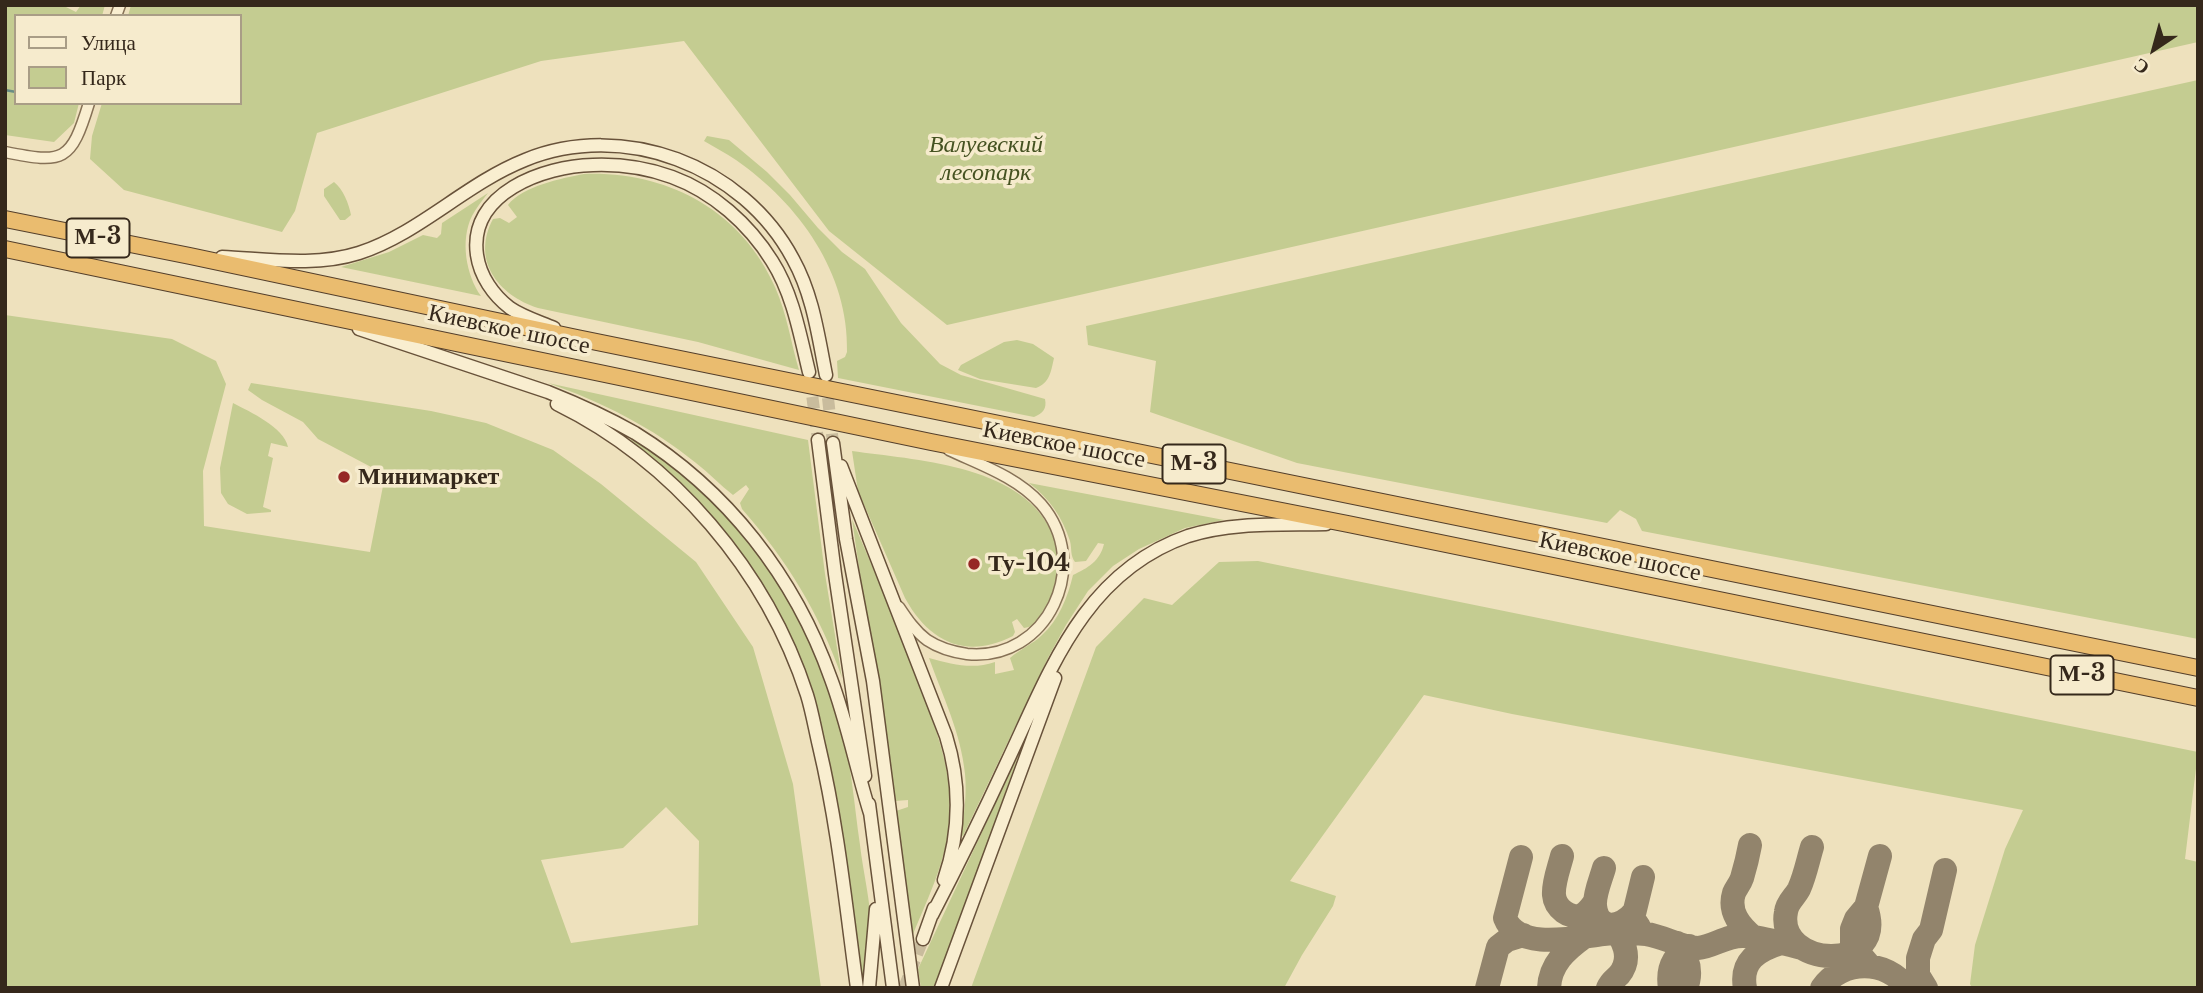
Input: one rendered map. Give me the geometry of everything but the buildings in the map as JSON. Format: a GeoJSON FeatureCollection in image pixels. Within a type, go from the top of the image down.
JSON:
{"type":"FeatureCollection","features":[{"type":"Feature","properties":{"kind":"highway","name":"Киевское шоссе"},"geometry":{"type":"LineString","coordinates":[[5,219],[2198,668]]}},
{"type":"Feature","properties":{"kind":"highway","name":"Киевское шоссе"},"geometry":{"type":"LineString","coordinates":[[5,249],[931,442],[1348,524],[2198,698]]}},
{"type":"Feature","properties":{"kind":"main road"},"geometry":{"type":"LineString","coordinates":[[190,256],[311,261],[356,254],[400,236],[481,182],[534,156],[561,149],[599,145],[636,147],[673,157],[714,176],[743,198],[769,223],[793,259],[808,293],[825,376]]}},
{"type":"Feature","properties":{"kind":"main road"},"geometry":{"type":"LineString","coordinates":[[576,338],[515,311],[495,293],[478,261],[477,242],[481,221],[504,193],[545,174],[596,164],[634,168],[674,178],[696,188],[732,214],[756,239],[772,260],[784,283],[809,372]]}},
{"type":"Feature","properties":{"kind":"main road"},"geometry":{"type":"LineString","coordinates":[[301,310],[579,405],[635,434],[699,479],[741,522],[778,571],[814,636],[832,681],[870,813]]}},
{"type":"Feature","properties":{"kind":"main road"},"geometry":{"type":"LineString","coordinates":[[503,377],[586,419],[658,472],[707,522],[744,568],[772,613],[807,695],[831,800],[857,988]]}},
{"type":"Feature","properties":{"kind":"main road"},"geometry":{"type":"LineString","coordinates":[[818,440],[893,988]]}},
{"type":"Feature","properties":{"kind":"main road"},"geometry":{"type":"LineString","coordinates":[[913,988],[874,694],[846,539],[833,443],[954,763],[954,843],[923,939]]}},
{"type":"Feature","properties":{"kind":"main road"},"geometry":{"type":"LineString","coordinates":[[932,915],[1072,631],[1117,576],[1143,557],[1181,539],[1227,527],[1348,524]]}},
{"type":"Feature","properties":{"kind":"main road"},"geometry":{"type":"LineString","coordinates":[[941,988],[1072,631]]}},
{"type":"Feature","properties":{"kind":"main road"},"geometry":{"type":"LineString","coordinates":[[869,988],[877,873]]}},
{"type":"Feature","properties":{"kind":"street"},"geometry":{"type":"LineString","coordinates":[[5,152],[35,158],[59,158],[73,144],[88,105]]}},
{"type":"Feature","properties":{"kind":"street"},"geometry":{"type":"LineString","coordinates":[[894,601],[915,629],[935,645],[964,653],[993,653],[1016,644],[1037,628],[1055,604],[1063,579],[1061,541],[1054,523],[1042,506],[1010,479],[931,442]]}},
{"type":"Feature","properties":{"kind":"green space"},"geometry":{"type":"Polygon","coordinates":[[[5,5],[62,5],[76,12],[81,5],[105,5],[103,14],[14,14],[14,105],[78,105],[74,123],[54,142],[5,135],[5,5]]]}},
{"type":"Feature","properties":{"kind":"green space","name":"Валуевский лесопарк"},"geometry":{"type":"Polygon","coordinates":[[[131,5],[2198,5],[2198,42],[947,325],[829,231],[684,41],[541,61],[317,133],[295,211],[282,232],[124,190],[90,159],[92,136],[101,105],[242,105],[242,14],[129,14],[131,5]]]}},
{"type":"Feature","properties":{"kind":"green space"},"geometry":{"type":"Polygon","coordinates":[[[2198,80],[2198,639],[1642,531],[1636,519],[1620,510],[1607,523],[1297,463],[1150,412],[1156,361],[1088,345],[1086,326],[2198,80]]]}},
{"type":"Feature","properties":{"kind":"green space"},"geometry":{"type":"Polygon","coordinates":[[[707,136],[729,140],[767,172],[842,252],[865,269],[901,323],[940,364],[961,375],[1045,399],[1044,410],[1034,417],[838,378],[837,361],[845,357],[847,352],[845,323],[839,295],[816,243],[780,197],[736,160],[704,141],[707,136]]]}},
{"type":"Feature","properties":{"kind":"green space"},"geometry":{"type":"Polygon","coordinates":[[[584,174],[615,175],[672,188],[698,200],[722,217],[742,236],[775,287],[799,370],[698,342],[538,308],[524,302],[500,285],[487,262],[485,248],[493,219],[500,218],[509,223],[517,217],[508,205],[514,198],[543,184],[584,174]]]}},
{"type":"Feature","properties":{"kind":"green space"},"geometry":{"type":"Polygon","coordinates":[[[334,182],[349,206],[351,215],[345,220],[340,220],[324,196],[324,189],[334,182]]]}},
{"type":"Feature","properties":{"kind":"green space"},"geometry":{"type":"Polygon","coordinates":[[[488,193],[472,216],[466,236],[468,268],[481,296],[341,267],[389,252],[423,235],[437,238],[441,234],[442,223],[488,193]]]}},
{"type":"Feature","properties":{"kind":"green space"},"geometry":{"type":"Polygon","coordinates":[[[5,315],[172,339],[216,361],[226,384],[203,471],[204,526],[370,552],[383,486],[373,468],[318,439],[303,422],[262,400],[248,390],[251,383],[431,411],[486,423],[553,450],[601,484],[696,562],[753,647],[793,784],[821,988],[5,988],[5,315]],[[666,807],[623,848],[541,860],[571,943],[698,925],[699,841],[666,807]]]}},
{"type":"Feature","properties":{"kind":"green space"},"geometry":{"type":"Polygon","coordinates":[[[1017,340],[1033,344],[1054,358],[1049,376],[1041,386],[1036,388],[980,379],[958,370],[961,365],[1004,342],[1017,340]]]}},
{"type":"Feature","properties":{"kind":"green space"},"geometry":{"type":"Polygon","coordinates":[[[548,383],[808,440],[825,574],[842,678],[823,632],[800,588],[742,509],[740,503],[749,489],[746,485],[733,495],[679,450],[644,427],[588,398],[548,383]]]}},
{"type":"Feature","properties":{"kind":"green space"},"geometry":{"type":"Polygon","coordinates":[[[233,403],[273,427],[288,447],[271,443],[268,456],[273,458],[263,507],[271,512],[247,514],[228,504],[221,493],[220,468],[233,403]]]}},
{"type":"Feature","properties":{"kind":"green space"},"geometry":{"type":"Polygon","coordinates":[[[616,433],[646,448],[676,468],[730,519],[775,578],[814,647],[839,719],[852,781],[871,919],[864,988],[833,777],[814,695],[800,656],[775,604],[732,539],[679,483],[616,433]]]}},
{"type":"Feature","properties":{"kind":"green space"},"geometry":{"type":"Polygon","coordinates":[[[852,451],[933,462],[962,469],[990,478],[1035,507],[1050,529],[1058,560],[1053,592],[1039,619],[1024,628],[1017,619],[1012,622],[1015,632],[1013,636],[980,646],[950,642],[925,626],[905,598],[858,491],[852,451]]]}},
{"type":"Feature","properties":{"kind":"green space"},"geometry":{"type":"Polygon","coordinates":[[[1029,483],[1224,520],[1185,528],[1139,549],[1113,566],[1088,591],[1049,656],[963,836],[966,789],[963,759],[951,715],[929,658],[970,666],[995,662],[995,674],[1014,670],[1010,658],[1048,629],[1062,607],[1073,575],[1093,563],[1104,544],[1098,543],[1086,561],[1075,562],[1070,541],[1059,516],[1043,495],[1029,483]]]}},
{"type":"Feature","properties":{"kind":"green space"},"geometry":{"type":"Polygon","coordinates":[[[852,519],[928,708],[948,780],[950,817],[945,848],[913,934],[896,811],[908,807],[908,800],[895,801],[892,798],[852,519]]]}},
{"type":"Feature","properties":{"kind":"green space"},"geometry":{"type":"Polygon","coordinates":[[[1258,561],[2198,752],[2185,859],[2198,862],[2198,988],[1972,988],[1970,984],[1975,945],[2005,849],[2023,810],[1424,695],[1290,881],[1336,896],[1333,906],[1284,988],[971,988],[1096,647],[1144,598],[1172,605],[1219,562],[1258,561]]]}},
{"type":"Feature","properties":{"kind":"green space"},"geometry":{"type":"Polygon","coordinates":[[[1020,751],[936,988],[921,988],[918,969],[1020,751]]]}},
{"type":"Feature","properties":{"kind":"waterway"},"geometry":{"type":"LineString","coordinates":[[5,90],[14,92]]}},
{"type":"Feature","properties":{"kind":"taxiway"},"geometry":{"type":"LineString","coordinates":[[1750,845],[1742,878],[1734,893],[1733,906],[1740,923],[1753,937]]}},
{"type":"Feature","properties":{"kind":"taxiway"},"geometry":{"type":"LineString","coordinates":[[1812,847],[1801,884],[1786,912],[1787,931],[1797,944],[1813,953],[1831,956],[1848,953],[1862,944],[1869,929],[1866,907]]}},
{"type":"Feature","properties":{"kind":"taxiway"},"geometry":{"type":"LineString","coordinates":[[1562,856],[1554,886],[1557,904],[1564,912],[1577,916],[1586,912],[1594,903]]}},
{"type":"Feature","properties":{"kind":"taxiway"},"geometry":{"type":"LineString","coordinates":[[1870,966],[1852,945],[1852,929],[1866,907],[1880,856]]}},
{"type":"Feature","properties":{"kind":"taxiway"},"geometry":{"type":"LineString","coordinates":[[1521,857],[1505,918],[1512,929],[1522,935],[1549,940],[1608,933],[1641,934],[1698,948],[1744,936],[1802,948]]}},
{"type":"Feature","properties":{"kind":"taxiway"},"geometry":{"type":"LineString","coordinates":[[1604,868],[1595,901],[1601,920],[1605,924],[1617,924],[1634,912]]}},
{"type":"Feature","properties":{"kind":"taxiway"},"geometry":{"type":"LineString","coordinates":[[1926,988],[1918,975],[1918,958],[1924,939],[1931,930],[1945,870]]}},
{"type":"Feature","properties":{"kind":"taxiway"},"geometry":{"type":"LineString","coordinates":[[1639,927],[1633,918],[1643,877]]}},
{"type":"Feature","properties":{"kind":"taxiway"},"geometry":{"type":"LineString","coordinates":[[1608,988],[1623,969],[1626,955],[1619,936],[1609,925]]}},
{"type":"Feature","properties":{"kind":"taxiway"},"geometry":{"type":"LineString","coordinates":[[1487,988],[1498,947],[1507,940],[1523,935]]}},
{"type":"Feature","properties":{"kind":"taxiway"},"geometry":{"type":"LineString","coordinates":[[1549,988],[1552,972],[1560,958],[1584,937]]}},
{"type":"Feature","properties":{"kind":"taxiway"},"geometry":{"type":"LineString","coordinates":[[1677,943],[1688,964],[1686,988]]}},
{"type":"Feature","properties":{"kind":"taxiway"},"geometry":{"type":"LineString","coordinates":[[1745,988],[1745,971],[1752,958],[1781,943]]}},
{"type":"Feature","properties":{"kind":"taxiway"},"geometry":{"type":"LineString","coordinates":[[1670,988],[1672,964],[1689,946]]}},
{"type":"Feature","properties":{"kind":"taxiway"},"geometry":{"type":"LineString","coordinates":[[1822,988],[1841,972],[1865,966],[1888,972],[1907,988]]}},
{"type":"Feature","properties":{"kind":"tunnel"},"geometry":{"type":"LineString","coordinates":[[810,379],[818,440]]}},
{"type":"Feature","properties":{"kind":"tunnel"},"geometry":{"type":"LineString","coordinates":[[826,380],[833,443]]}},
{"type":"Feature","properties":{"kind":"tunnel"},"geometry":{"type":"LineString","coordinates":[[904,988],[923,939]]}},
{"type":"Feature","properties":{"kind":"place","name":"Минимаркет"},"geometry":{"type":"Point","coordinates":[344,477]}},
{"type":"Feature","properties":{"kind":"place","name":"Ту-104"},"geometry":{"type":"Point","coordinates":[974,564]}}]}
